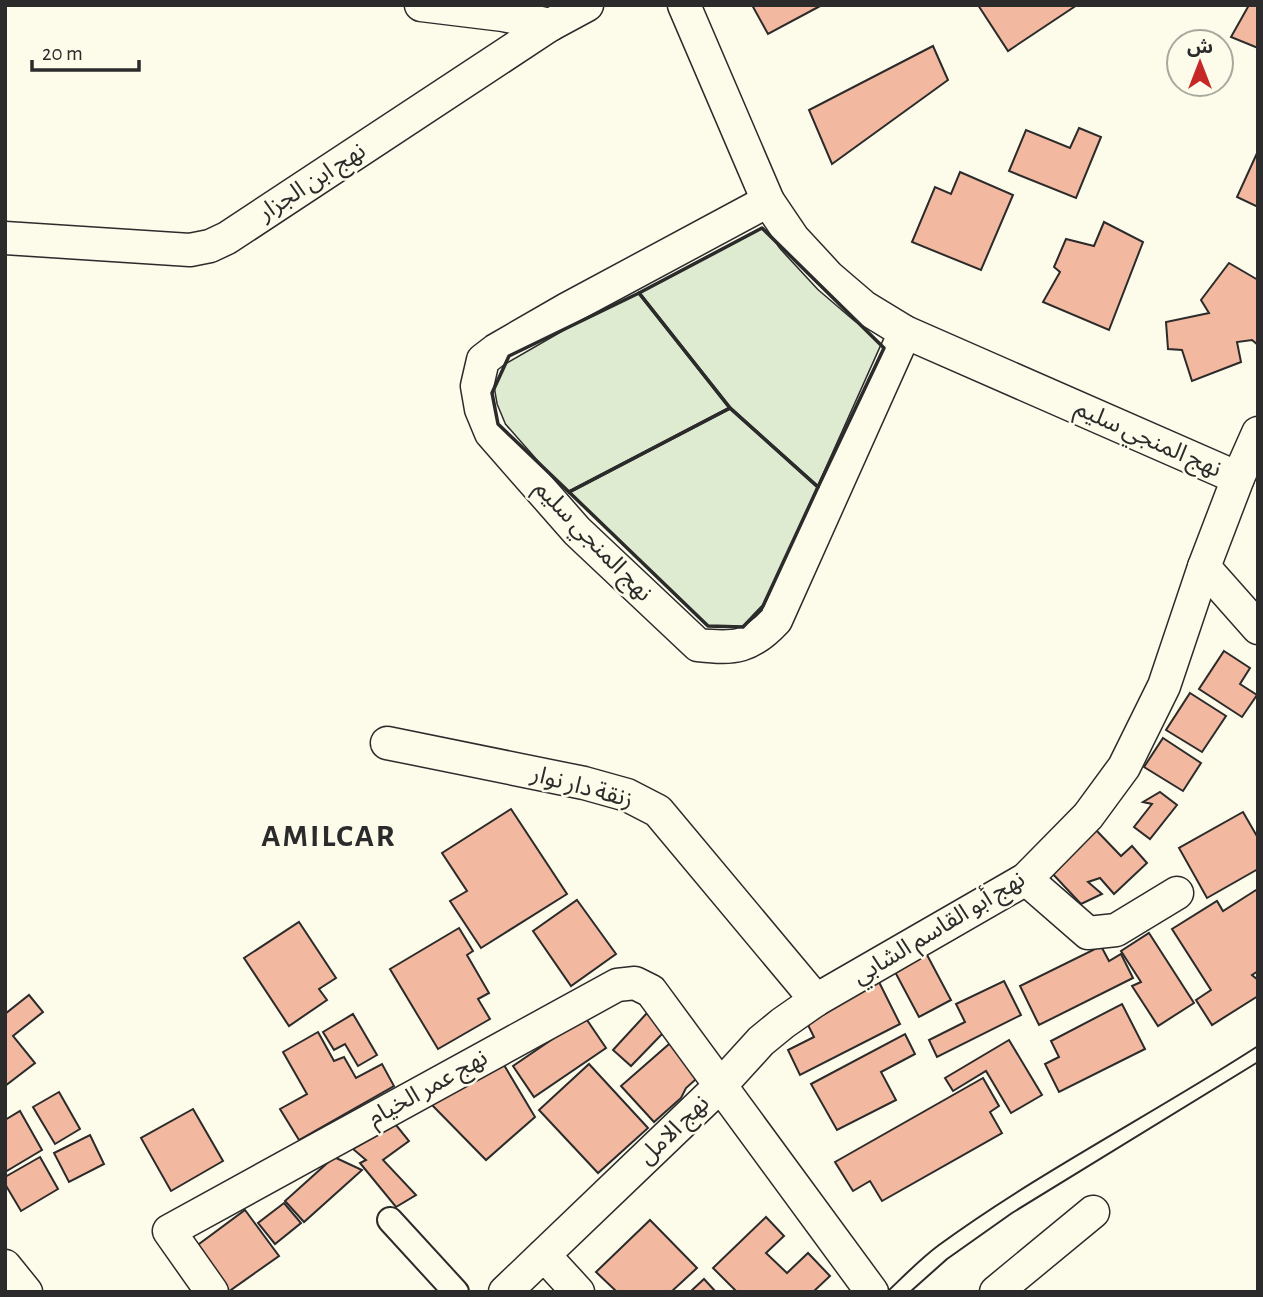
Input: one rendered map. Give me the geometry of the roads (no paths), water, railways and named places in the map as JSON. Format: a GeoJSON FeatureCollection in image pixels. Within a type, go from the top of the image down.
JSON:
{"type":"FeatureCollection","features":[{"type":"Feature","properties":{"kind":"street"},"geometry":{"type":"LineString","coordinates":[[421,5],[500,10],[550,25]]}},
{"type":"Feature","properties":{"kind":"street","name":"نهج ابن الجزار"},"geometry":{"type":"LineString","coordinates":[[5,238],[190,250],[210,246],[227,238],[550,25],[587,5]]}},
{"type":"Feature","properties":{"kind":"street","name":"نهج المنجي سليم"},"geometry":{"type":"LineString","coordinates":[[684,5],[768,201],[793,238],[829,277],[864,307],[905,332],[1238,478]]}},
{"type":"Feature","properties":{"kind":"street","name":"نهج المنجي سليم"},"geometry":{"type":"LineString","coordinates":[[768,201],[566,309],[496,350],[483,360],[477,386],[481,410],[491,433],[577,531],[698,645],[719,648],[747,644],[760,637],[776,620],[905,332]]}},
{"type":"Feature","properties":{"kind":"street","name":"نهج أبو القاسم الشابي"},"geometry":{"type":"LineString","coordinates":[[720,1086],[761,1041],[816,1000],[1026,879],[1088,816],[1124,767],[1164,686],[1204,567],[1258,433]]}},
{"type":"Feature","properties":{"kind":"street"},"geometry":{"type":"LineString","coordinates":[[1204,567],[1258,628]]}},
{"type":"Feature","properties":{"kind":"street","name":"زنقة دار نوار"},"geometry":{"type":"LineString","coordinates":[[387,744],[584,783],[627,795],[658,811],[816,1000]]}},
{"type":"Feature","properties":{"kind":"street"},"geometry":{"type":"LineString","coordinates":[[1026,879],[1088,933],[1116,930],[1177,893]]}},
{"type":"Feature","properties":{"kind":"street","name":"نهج عمر الخيام"},"geometry":{"type":"LineString","coordinates":[[212,1292],[169,1231],[617,985],[635,983],[651,991],[720,1086]]}},
{"type":"Feature","properties":{"kind":"street","name":"نهج الامل"},"geometry":{"type":"LineString","coordinates":[[505,1292],[720,1086],[872,1292]]}},
{"type":"Feature","properties":{"kind":"street"},"geometry":{"type":"LineString","coordinates":[[996,1292],[1093,1212]]}},
{"type":"Feature","properties":{"kind":"street"},"geometry":{"type":"LineString","coordinates":[[390,1220],[456,1292]]}},
{"type":"Feature","properties":{"kind":"street"},"geometry":{"type":"LineString","coordinates":[[544,1255],[578,1292]]}},
{"type":"Feature","properties":{"kind":"street"},"geometry":{"type":"LineString","coordinates":[[5,1266],[26,1292]]}},
{"type":"Feature","properties":{"kind":"tram line"},"geometry":{"type":"LineString","coordinates":[[887,1292],[932,1250],[977,1218],[1258,1046]]}},
{"type":"Feature","properties":{"kind":"tram line"},"geometry":{"type":"LineString","coordinates":[[910,1292],[947,1259],[1012,1213],[1258,1062]]}},
{"type":"Feature","properties":{"kind":"district","name":"AMILCAR"},"geometry":{"type":"Point","coordinates":[329,836]}}]}
